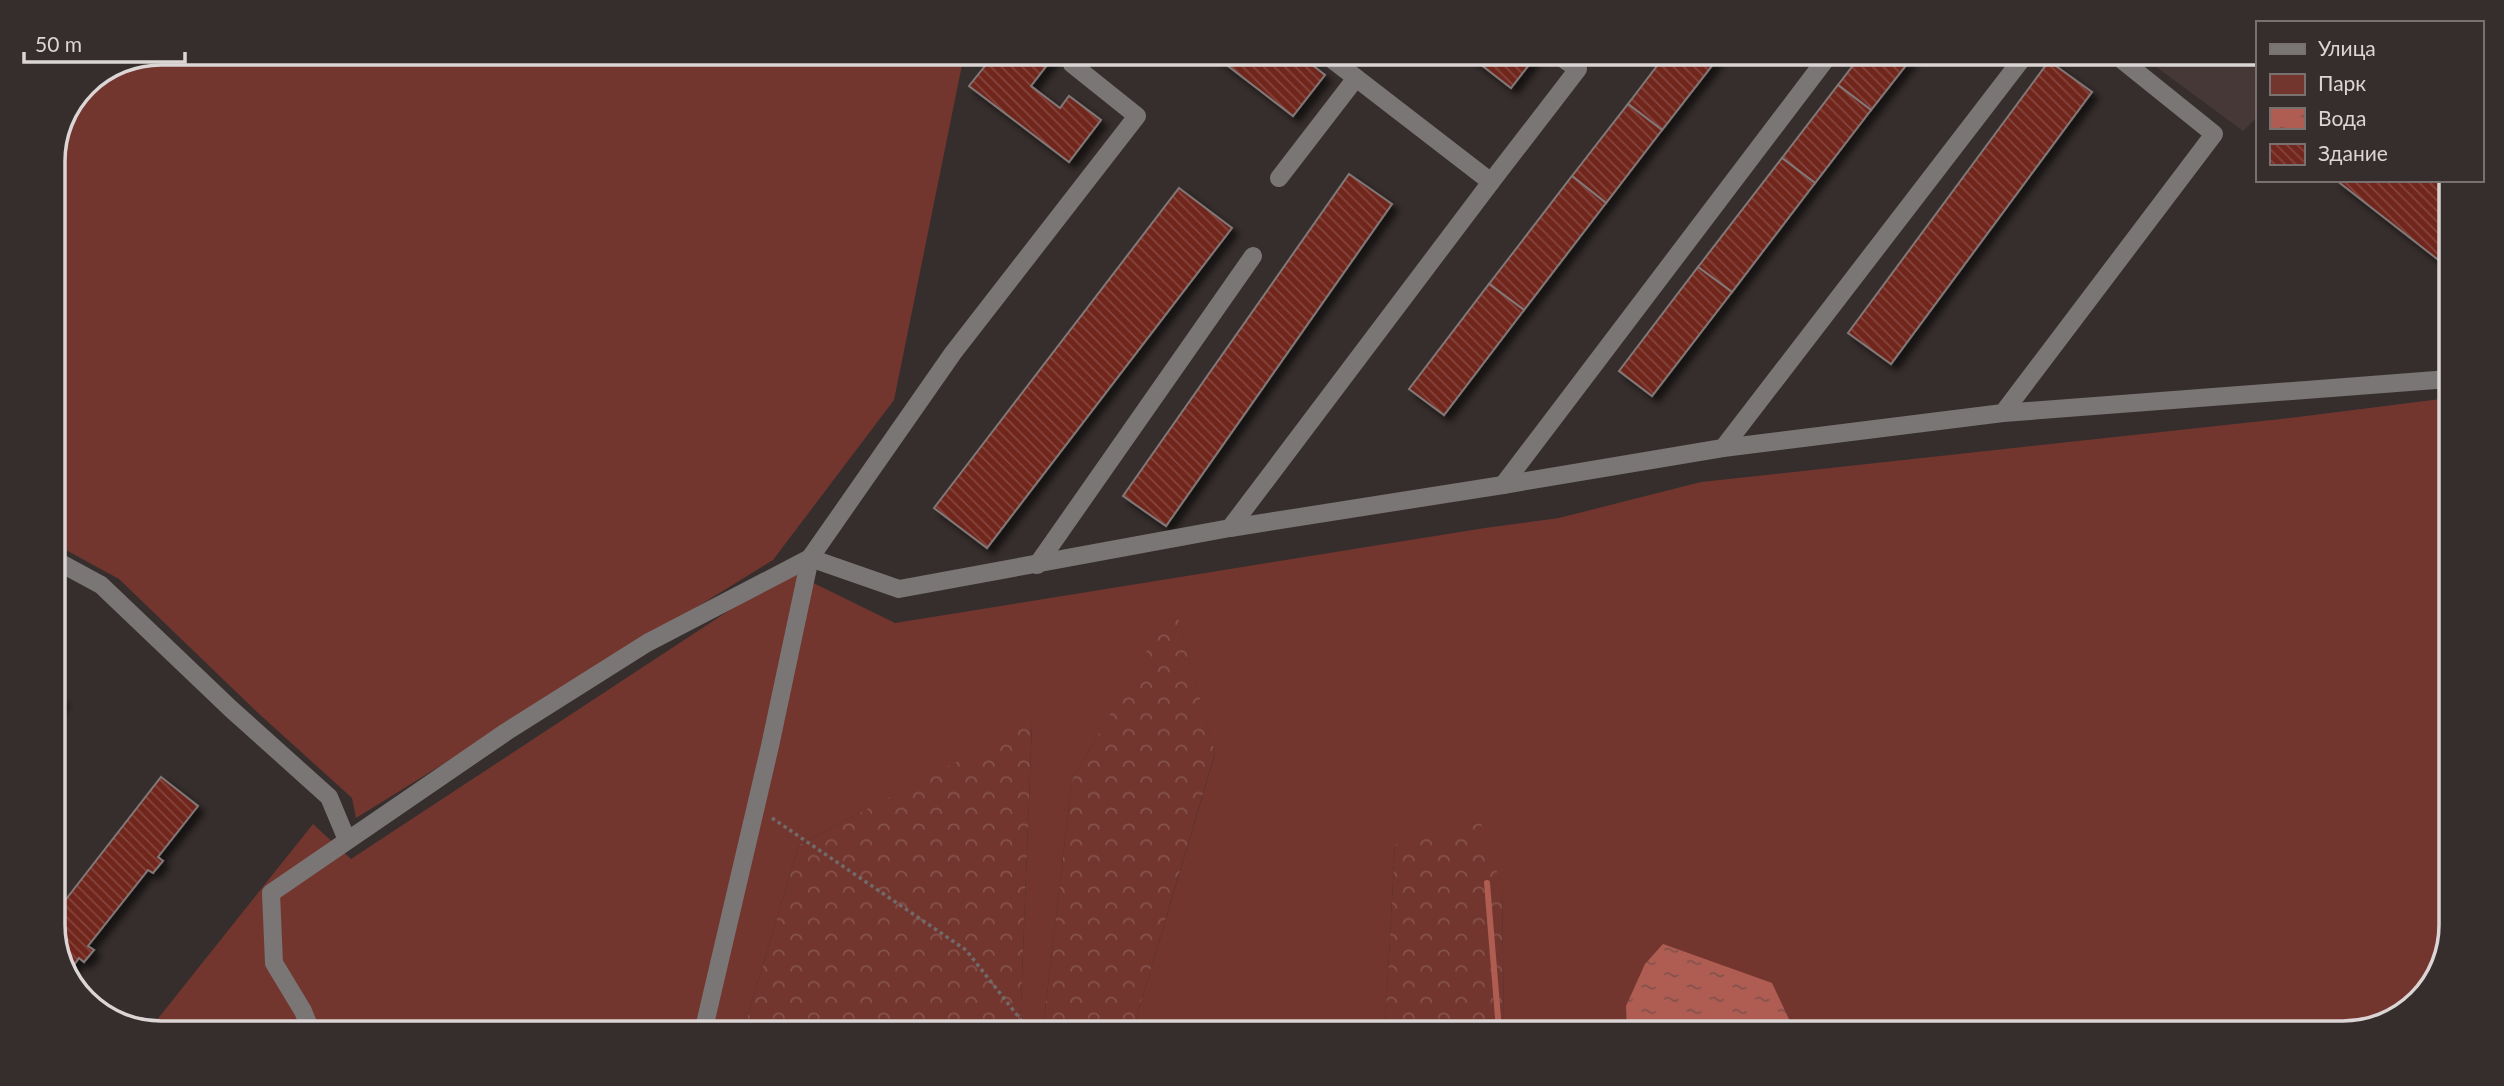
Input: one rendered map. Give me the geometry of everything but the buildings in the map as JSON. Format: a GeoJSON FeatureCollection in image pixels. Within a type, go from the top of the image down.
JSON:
{"type":"FeatureCollection","features":[{"type":"Feature","properties":{"kind":"lane"},"geometry":{"type":"LineString","coordinates":[[706,1021],[810,558],[953,354],[1138,116],[1073,65]]}},
{"type":"Feature","properties":{"kind":"lane"},"geometry":{"type":"LineString","coordinates":[[1339,65],[1491,182]]}},
{"type":"Feature","properties":{"kind":"lane"},"geometry":{"type":"LineString","coordinates":[[1230,528],[1581,65]]}},
{"type":"Feature","properties":{"kind":"lane"},"geometry":{"type":"LineString","coordinates":[[1503,485],[1821,65]]}},
{"type":"Feature","properties":{"kind":"lane"},"geometry":{"type":"LineString","coordinates":[[1723,448],[2017,65]]}},
{"type":"Feature","properties":{"kind":"lane"},"geometry":{"type":"LineString","coordinates":[[2003,413],[2214,134],[2128,65]]}},
{"type":"Feature","properties":{"kind":"lane"},"geometry":{"type":"LineString","coordinates":[[1279,177],[1356,78]]}},
{"type":"Feature","properties":{"kind":"lane"},"geometry":{"type":"LineString","coordinates":[[1037,565],[1253,256]]}},
{"type":"Feature","properties":{"kind":"lane"},"geometry":{"type":"LineString","coordinates":[[307,1021],[274,963],[271,893],[506,732],[648,643],[810,558],[899,589],[1230,528],[1723,448],[2003,413],[2439,380]]}},
{"type":"Feature","properties":{"kind":"lane"},"geometry":{"type":"LineString","coordinates":[[65,566],[101,585],[231,709],[329,797],[347,840]]}},
{"type":"Feature","properties":{"kind":"path"},"geometry":{"type":"LineString","coordinates":[[756,807],[967,950],[1022,1021]]}},
{"type":"Feature","properties":{"kind":"shaded area"},"geometry":{"type":"Polygon","coordinates":[[[2154,65],[2256,65],[2256,118],[2243,131],[2154,65]]]}},
{"type":"Feature","properties":{"kind":"green space"},"geometry":{"type":"Polygon","coordinates":[[[160,65],[962,65],[894,400],[773,560],[356,818],[352,798],[256,711],[119,579],[65,550],[65,154],[68,136],[85,102],[97,88],[113,78],[142,67],[160,65]]]}},
{"type":"Feature","properties":{"kind":"green space"},"geometry":{"type":"Polygon","coordinates":[[[2439,399],[2437,944],[2426,973],[2407,998],[2368,1018],[2344,1021],[1504,1021],[1502,887],[1395,845],[1385,1021],[1135,1021],[1215,754],[1174,604],[1072,780],[1044,1021],[1020,1021],[1032,723],[799,845],[746,1021],[156,1021],[313,824],[351,859],[789,571],[895,623],[1559,518],[1701,482],[2439,399]]]}},
{"type":"Feature","properties":{"kind":"green space"},"geometry":{"type":"Polygon","coordinates":[[[1174,603],[1215,753],[1135,1021],[1044,1021],[1072,780],[1174,603]]]}},
{"type":"Feature","properties":{"kind":"green space"},"geometry":{"type":"Polygon","coordinates":[[[1032,722],[1020,1021],[746,1021],[799,845],[1032,722]]]}},
{"type":"Feature","properties":{"kind":"green space"},"geometry":{"type":"Polygon","coordinates":[[[1481,823],[1502,887],[1504,1021],[1385,1021],[1395,845],[1481,823]]]}},
{"type":"Feature","properties":{"kind":"water"},"geometry":{"type":"Polygon","coordinates":[[[1663,944],[1772,983],[1790,1021],[1627,1021],[1626,1006],[1645,964],[1663,944]]]}},
{"type":"Feature","properties":{"kind":"waterway"},"geometry":{"type":"LineString","coordinates":[[1487,883],[1498,1021]]}}]}
